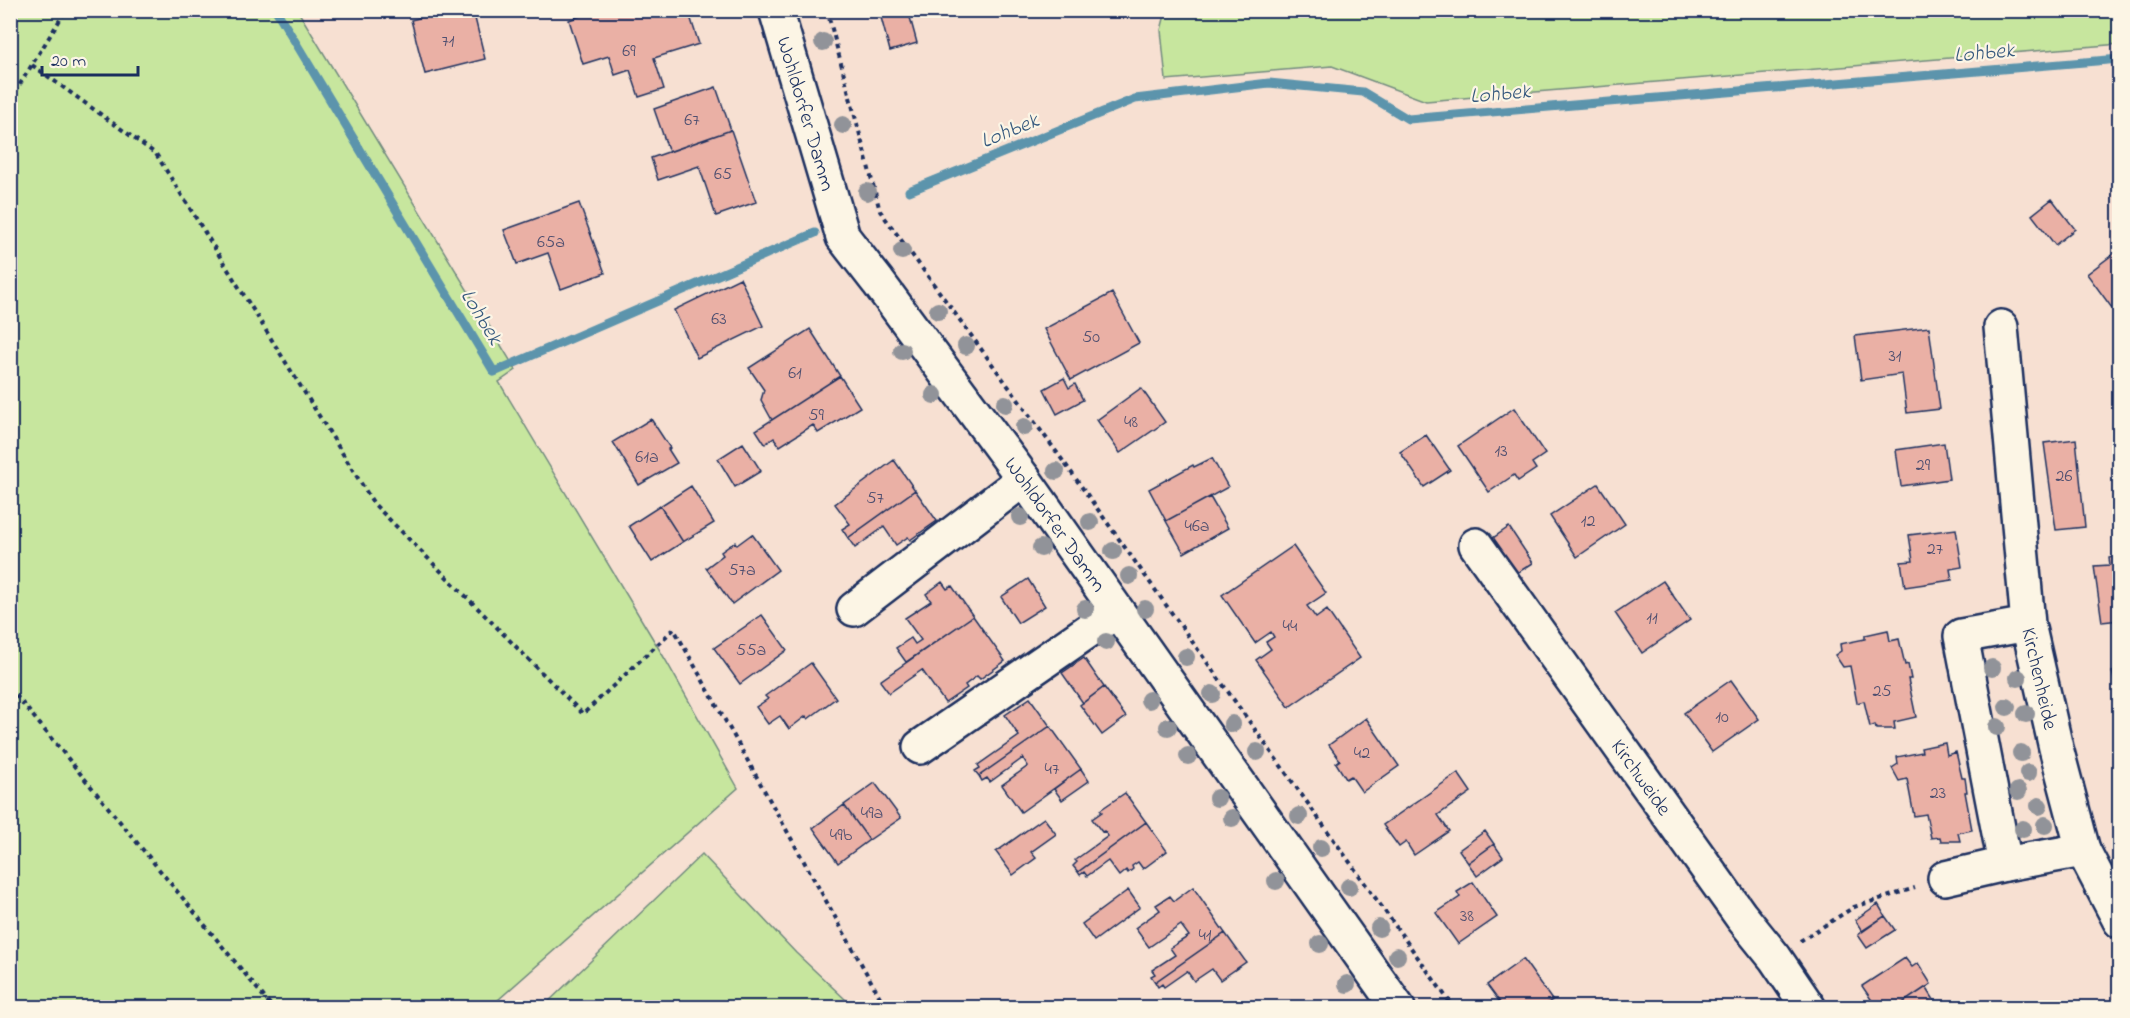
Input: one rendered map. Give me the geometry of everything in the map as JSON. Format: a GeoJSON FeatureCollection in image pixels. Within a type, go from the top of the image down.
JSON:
{"type":"FeatureCollection","features":[{"type":"Feature","properties":{"kind":"street","name":"Wohldorfer Damm"},"geometry":{"type":"LineString","coordinates":[[776,10],[843,237],[1024,479],[1398,1008]]}},
{"type":"Feature","properties":{"kind":"street"},"geometry":{"type":"LineString","coordinates":[[2001,327],[2028,624]]}},
{"type":"Feature","properties":{"kind":"street"},"geometry":{"type":"LineString","coordinates":[[854,609],[1024,479]]}},
{"type":"Feature","properties":{"kind":"street","name":"Kirchweide"},"geometry":{"type":"LineString","coordinates":[[1476,545],[1740,916],[1774,958],[1809,1008]]}},
{"type":"Feature","properties":{"kind":"street"},"geometry":{"type":"LineString","coordinates":[[920,747],[1117,611]]}},
{"type":"Feature","properties":{"kind":"street","name":"Kirchenheide"},"geometry":{"type":"LineString","coordinates":[[2005,864],[1961,636],[2028,624],[2056,748],[2083,850],[2120,921]]}},
{"type":"Feature","properties":{"kind":"street"},"geometry":{"type":"LineString","coordinates":[[1945,878],[2083,850]]}},
{"type":"Feature","properties":{"kind":"path"},"geometry":{"type":"LineString","coordinates":[[10,100],[66,10]]}},
{"type":"Feature","properties":{"kind":"path"},"geometry":{"type":"LineString","coordinates":[[827,10],[880,211],[1066,465],[1454,1008]]}},
{"type":"Feature","properties":{"kind":"path"},"geometry":{"type":"LineString","coordinates":[[32,64],[156,154],[374,504],[583,714],[674,629],[886,1008]]}},
{"type":"Feature","properties":{"kind":"path"},"geometry":{"type":"LineString","coordinates":[[10,688],[273,1008]]}},
{"type":"Feature","properties":{"kind":"path"},"geometry":{"type":"LineString","coordinates":[[1774,958],[1854,907],[1945,878]]}},
{"type":"Feature","properties":{"kind":"green space"},"geometry":{"type":"Polygon","coordinates":[[[2119,10],[2120,44],[1426,101],[1332,66],[1166,80],[1161,30],[1166,11],[2119,10]]]}},
{"type":"Feature","properties":{"kind":"green space"},"geometry":{"type":"Polygon","coordinates":[[[10,11],[298,11],[516,370],[499,382],[665,659],[738,788],[490,1007],[11,1007],[10,11]]]}},
{"type":"Feature","properties":{"kind":"green space"},"geometry":{"type":"Polygon","coordinates":[[[702,854],[851,1007],[543,1007],[702,854]]]}},
{"type":"Feature","properties":{"kind":"building"},"geometry":{"type":"Polygon","coordinates":[[[449,10],[473,10],[485,59],[425,74],[411,20],[449,10]]]}},
{"type":"Feature","properties":{"kind":"building"},"geometry":{"type":"Polygon","coordinates":[[[597,10],[688,10],[699,44],[654,58],[664,89],[639,97],[630,70],[615,75],[609,56],[583,64],[569,20],[597,10]]]}},
{"type":"Feature","properties":{"kind":"building"},"geometry":{"type":"Polygon","coordinates":[[[879,10],[908,10],[917,43],[890,51],[879,10]]]}},
{"type":"Feature","properties":{"kind":"building"},"geometry":{"type":"Polygon","coordinates":[[[716,87],[731,130],[669,152],[654,109],[716,87]]]}},
{"type":"Feature","properties":{"kind":"building"},"geometry":{"type":"Polygon","coordinates":[[[731,130],[756,202],[716,216],[699,166],[658,180],[651,158],[731,130]]]}},
{"type":"Feature","properties":{"kind":"building"},"geometry":{"type":"Polygon","coordinates":[[[2052,199],[2075,229],[2055,245],[2032,215],[2052,199]]]}},
{"type":"Feature","properties":{"kind":"building"},"geometry":{"type":"Polygon","coordinates":[[[579,203],[605,273],[561,289],[548,253],[517,264],[504,230],[579,203]]]}},
{"type":"Feature","properties":{"kind":"building"},"geometry":{"type":"Polygon","coordinates":[[[2116,252],[2120,257],[2120,319],[2087,274],[2116,252]]]}},
{"type":"Feature","properties":{"kind":"building"},"geometry":{"type":"Polygon","coordinates":[[[740,278],[763,326],[697,358],[674,310],[740,278]]]}},
{"type":"Feature","properties":{"kind":"building"},"geometry":{"type":"Polygon","coordinates":[[[1112,293],[1139,343],[1071,380],[1044,329],[1112,293]]]}},
{"type":"Feature","properties":{"kind":"building"},"geometry":{"type":"Polygon","coordinates":[[[1929,327],[1940,409],[1907,413],[1902,374],[1861,380],[1855,336],[1929,327]]]}},
{"type":"Feature","properties":{"kind":"building"},"geometry":{"type":"Polygon","coordinates":[[[810,329],[840,376],[772,420],[761,400],[764,390],[749,368],[810,329]]]}},
{"type":"Feature","properties":{"kind":"building"},"geometry":{"type":"Polygon","coordinates":[[[840,376],[860,407],[818,433],[813,425],[780,446],[774,438],[765,444],[756,430],[840,376]]]}},
{"type":"Feature","properties":{"kind":"building"},"geometry":{"type":"Polygon","coordinates":[[[1064,378],[1069,388],[1075,384],[1083,400],[1057,414],[1044,389],[1064,378]]]}},
{"type":"Feature","properties":{"kind":"building"},"geometry":{"type":"Polygon","coordinates":[[[1141,388],[1165,422],[1120,453],[1097,420],[1141,388]]]}},
{"type":"Feature","properties":{"kind":"building"},"geometry":{"type":"Polygon","coordinates":[[[1514,408],[1545,454],[1532,463],[1536,469],[1518,481],[1514,475],[1489,492],[1458,446],[1514,408]]]}},
{"type":"Feature","properties":{"kind":"building"},"geometry":{"type":"Polygon","coordinates":[[[651,419],[677,463],[639,485],[613,442],[651,419]]]}},
{"type":"Feature","properties":{"kind":"building"},"geometry":{"type":"Polygon","coordinates":[[[1426,435],[1450,470],[1424,487],[1400,452],[1426,435]]]}},
{"type":"Feature","properties":{"kind":"building"},"geometry":{"type":"Polygon","coordinates":[[[2076,439],[2085,527],[2056,530],[2044,443],[2076,439]]]}},
{"type":"Feature","properties":{"kind":"building"},"geometry":{"type":"Polygon","coordinates":[[[743,443],[761,471],[735,487],[718,459],[743,443]]]}},
{"type":"Feature","properties":{"kind":"building"},"geometry":{"type":"Polygon","coordinates":[[[1944,443],[1949,479],[1901,486],[1896,450],[1944,443]]]}},
{"type":"Feature","properties":{"kind":"building"},"geometry":{"type":"Polygon","coordinates":[[[1212,458],[1228,487],[1166,521],[1149,489],[1193,465],[1194,467],[1212,458]]]}},
{"type":"Feature","properties":{"kind":"building"},"geometry":{"type":"Polygon","coordinates":[[[894,460],[915,490],[848,538],[842,529],[850,524],[835,504],[894,460]]]}},
{"type":"Feature","properties":{"kind":"building"},"geometry":{"type":"Polygon","coordinates":[[[1598,484],[1625,524],[1577,557],[1550,516],[1598,484]]]}},
{"type":"Feature","properties":{"kind":"building"},"geometry":{"type":"Polygon","coordinates":[[[691,486],[714,523],[683,542],[660,506],[691,486]]]}},
{"type":"Feature","properties":{"kind":"building"},"geometry":{"type":"Polygon","coordinates":[[[915,490],[937,521],[910,540],[908,537],[896,545],[884,527],[855,548],[848,538],[915,490]]]}},
{"type":"Feature","properties":{"kind":"building"},"geometry":{"type":"Polygon","coordinates":[[[1210,497],[1228,528],[1184,553],[1166,521],[1210,497]]]}},
{"type":"Feature","properties":{"kind":"building"},"geometry":{"type":"Polygon","coordinates":[[[660,506],[683,542],[652,562],[629,526],[660,506]]]}},
{"type":"Feature","properties":{"kind":"building"},"geometry":{"type":"Polygon","coordinates":[[[1509,527],[1533,563],[1517,573],[1493,538],[1509,527]]]}},
{"type":"Feature","properties":{"kind":"building"},"geometry":{"type":"Polygon","coordinates":[[[1956,529],[1962,567],[1950,569],[1952,580],[1905,587],[1901,562],[1913,561],[1909,535],[1956,529]]]}},
{"type":"Feature","properties":{"kind":"building"},"geometry":{"type":"Polygon","coordinates":[[[752,534],[778,570],[732,604],[706,568],[723,555],[721,552],[735,542],[737,545],[752,534]]]}},
{"type":"Feature","properties":{"kind":"building"},"geometry":{"type":"Polygon","coordinates":[[[1293,546],[1326,593],[1307,606],[1316,618],[1327,610],[1360,658],[1289,707],[1256,660],[1271,649],[1266,642],[1274,637],[1271,632],[1255,643],[1222,595],[1293,546]]]}},
{"type":"Feature","properties":{"kind":"building"},"geometry":{"type":"Polygon","coordinates":[[[2117,556],[2120,563],[2120,620],[2102,622],[2094,566],[2110,565],[2109,558],[2117,556]]]}},
{"type":"Feature","properties":{"kind":"building"},"geometry":{"type":"Polygon","coordinates":[[[1028,579],[1045,606],[1018,623],[1001,597],[1028,579]]]}},
{"type":"Feature","properties":{"kind":"building"},"geometry":{"type":"Polygon","coordinates":[[[1663,581],[1690,620],[1642,653],[1615,613],[1663,581]]]}},
{"type":"Feature","properties":{"kind":"building"},"geometry":{"type":"Polygon","coordinates":[[[942,582],[947,589],[952,586],[973,616],[906,662],[896,648],[911,638],[915,644],[921,640],[905,618],[931,601],[926,594],[942,582]]]}},
{"type":"Feature","properties":{"kind":"building"},"geometry":{"type":"Polygon","coordinates":[[[762,615],[787,650],[740,684],[714,648],[762,615]]]}},
{"type":"Feature","properties":{"kind":"building"},"geometry":{"type":"Polygon","coordinates":[[[973,616],[1005,661],[980,679],[977,676],[965,685],[967,688],[945,703],[922,670],[889,693],[880,681],[973,616]]]}},
{"type":"Feature","properties":{"kind":"building"},"geometry":{"type":"Polygon","coordinates":[[[1888,630],[1890,641],[1899,639],[1905,665],[1908,664],[1911,679],[1908,679],[1916,717],[1894,722],[1895,729],[1876,729],[1875,725],[1870,727],[1864,701],[1857,703],[1850,666],[1843,667],[1835,655],[1841,651],[1840,644],[1865,639],[1865,635],[1888,630]]]}},
{"type":"Feature","properties":{"kind":"building"},"geometry":{"type":"Polygon","coordinates":[[[1084,658],[1104,687],[1083,703],[1062,673],[1084,658]]]}},
{"type":"Feature","properties":{"kind":"building"},"geometry":{"type":"Polygon","coordinates":[[[811,663],[836,698],[808,719],[806,716],[789,729],[780,716],[768,724],[756,707],[768,699],[765,696],[811,663]]]}},
{"type":"Feature","properties":{"kind":"building"},"geometry":{"type":"Polygon","coordinates":[[[2120,669],[2120,700],[2112,672],[2120,669]]]}},
{"type":"Feature","properties":{"kind":"building"},"geometry":{"type":"Polygon","coordinates":[[[1731,680],[1759,719],[1712,752],[1684,713],[1731,680]]]}},
{"type":"Feature","properties":{"kind":"building"},"geometry":{"type":"Polygon","coordinates":[[[1104,687],[1126,717],[1102,735],[1080,705],[1104,687]]]}},
{"type":"Feature","properties":{"kind":"building"},"geometry":{"type":"Polygon","coordinates":[[[1030,698],[1050,726],[979,776],[975,771],[980,768],[978,765],[1019,736],[1005,715],[1030,698]]]}},
{"type":"Feature","properties":{"kind":"building"},"geometry":{"type":"Polygon","coordinates":[[[1366,718],[1399,766],[1362,792],[1351,776],[1346,779],[1336,763],[1340,760],[1329,745],[1366,718]]]}},
{"type":"Feature","properties":{"kind":"building"},"geometry":{"type":"Polygon","coordinates":[[[1050,726],[1081,769],[1021,812],[1002,785],[1028,766],[1023,758],[990,782],[987,778],[982,781],[979,776],[1050,726]]]}},
{"type":"Feature","properties":{"kind":"building"},"geometry":{"type":"Polygon","coordinates":[[[1945,743],[1947,755],[1956,752],[1962,778],[1965,778],[1967,792],[1965,792],[1972,830],[1958,833],[1960,841],[1941,841],[1940,837],[1931,838],[1926,814],[1914,816],[1907,779],[1899,781],[1892,768],[1898,764],[1897,757],[1922,752],[1921,748],[1945,743]]]}},
{"type":"Feature","properties":{"kind":"building"},"geometry":{"type":"Polygon","coordinates":[[[1081,769],[1089,781],[1062,800],[1054,789],[1081,769]]]}},
{"type":"Feature","properties":{"kind":"building"},"geometry":{"type":"Polygon","coordinates":[[[1458,773],[1471,792],[1438,815],[1449,831],[1414,855],[1406,842],[1399,847],[1383,825],[1458,773]]]}},
{"type":"Feature","properties":{"kind":"building"},"geometry":{"type":"Polygon","coordinates":[[[875,783],[901,818],[869,840],[844,805],[875,783]]]}},
{"type":"Feature","properties":{"kind":"building"},"geometry":{"type":"Polygon","coordinates":[[[1125,793],[1146,822],[1078,872],[1073,866],[1077,862],[1075,860],[1108,836],[1092,819],[1102,812],[1100,810],[1125,793]]]}},
{"type":"Feature","properties":{"kind":"building"},"geometry":{"type":"Polygon","coordinates":[[[844,805],[869,840],[838,863],[813,828],[844,805]]]}},
{"type":"Feature","properties":{"kind":"building"},"geometry":{"type":"Polygon","coordinates":[[[1044,818],[1056,834],[1031,852],[1036,858],[1013,875],[996,852],[1044,818]]]}},
{"type":"Feature","properties":{"kind":"building"},"geometry":{"type":"Polygon","coordinates":[[[1146,822],[1167,851],[1143,869],[1138,862],[1128,873],[1126,870],[1119,876],[1108,861],[1087,876],[1084,872],[1080,875],[1078,872],[1146,822]]]}},
{"type":"Feature","properties":{"kind":"building"},"geometry":{"type":"Polygon","coordinates":[[[1485,831],[1494,844],[1468,863],[1459,850],[1485,831]]]}},
{"type":"Feature","properties":{"kind":"building"},"geometry":{"type":"Polygon","coordinates":[[[1494,844],[1503,857],[1477,876],[1468,863],[1494,844]]]}},
{"type":"Feature","properties":{"kind":"building"},"geometry":{"type":"Polygon","coordinates":[[[1473,882],[1497,917],[1458,944],[1436,913],[1460,897],[1457,892],[1473,882]]]}},
{"type":"Feature","properties":{"kind":"building"},"geometry":{"type":"Polygon","coordinates":[[[1193,887],[1225,933],[1155,982],[1151,976],[1155,974],[1152,970],[1175,955],[1170,948],[1189,936],[1181,925],[1149,947],[1135,928],[1160,910],[1156,905],[1170,896],[1174,901],[1193,887]]]}},
{"type":"Feature","properties":{"kind":"building"},"geometry":{"type":"Polygon","coordinates":[[[1128,890],[1140,907],[1094,941],[1082,924],[1128,890]]]}},
{"type":"Feature","properties":{"kind":"building"},"geometry":{"type":"Polygon","coordinates":[[[1878,904],[1885,916],[1862,931],[1855,920],[1878,904]]]}},
{"type":"Feature","properties":{"kind":"building"},"geometry":{"type":"Polygon","coordinates":[[[1885,916],[1895,930],[1867,948],[1858,935],[1885,916]]]}},
{"type":"Feature","properties":{"kind":"building"},"geometry":{"type":"Polygon","coordinates":[[[1225,933],[1246,962],[1220,980],[1212,969],[1194,981],[1187,971],[1164,987],[1162,984],[1158,987],[1155,982],[1225,933]]]}},
{"type":"Feature","properties":{"kind":"building"},"geometry":{"type":"Polygon","coordinates":[[[1905,958],[1912,967],[1918,963],[1931,984],[1895,1008],[1877,1008],[1862,986],[1905,958]]]}},
{"type":"Feature","properties":{"kind":"building"},"geometry":{"type":"Polygon","coordinates":[[[1523,959],[1552,1000],[1541,1008],[1504,1008],[1487,985],[1523,959]]]}},
{"type":"Feature","properties":{"kind":"building"},"geometry":{"type":"Polygon","coordinates":[[[1926,987],[1939,1008],[1895,1008],[1926,987]]]}},
{"type":"Feature","properties":{"kind":"waterway","name":"Lohbek"},"geometry":{"type":"LineString","coordinates":[[276,10],[494,372],[815,233]]}},
{"type":"Feature","properties":{"kind":"waterway","name":"Lohbek"},"geometry":{"type":"LineString","coordinates":[[909,191],[1135,99],[1269,83],[1363,92],[1408,119],[2120,59]]}}]}
